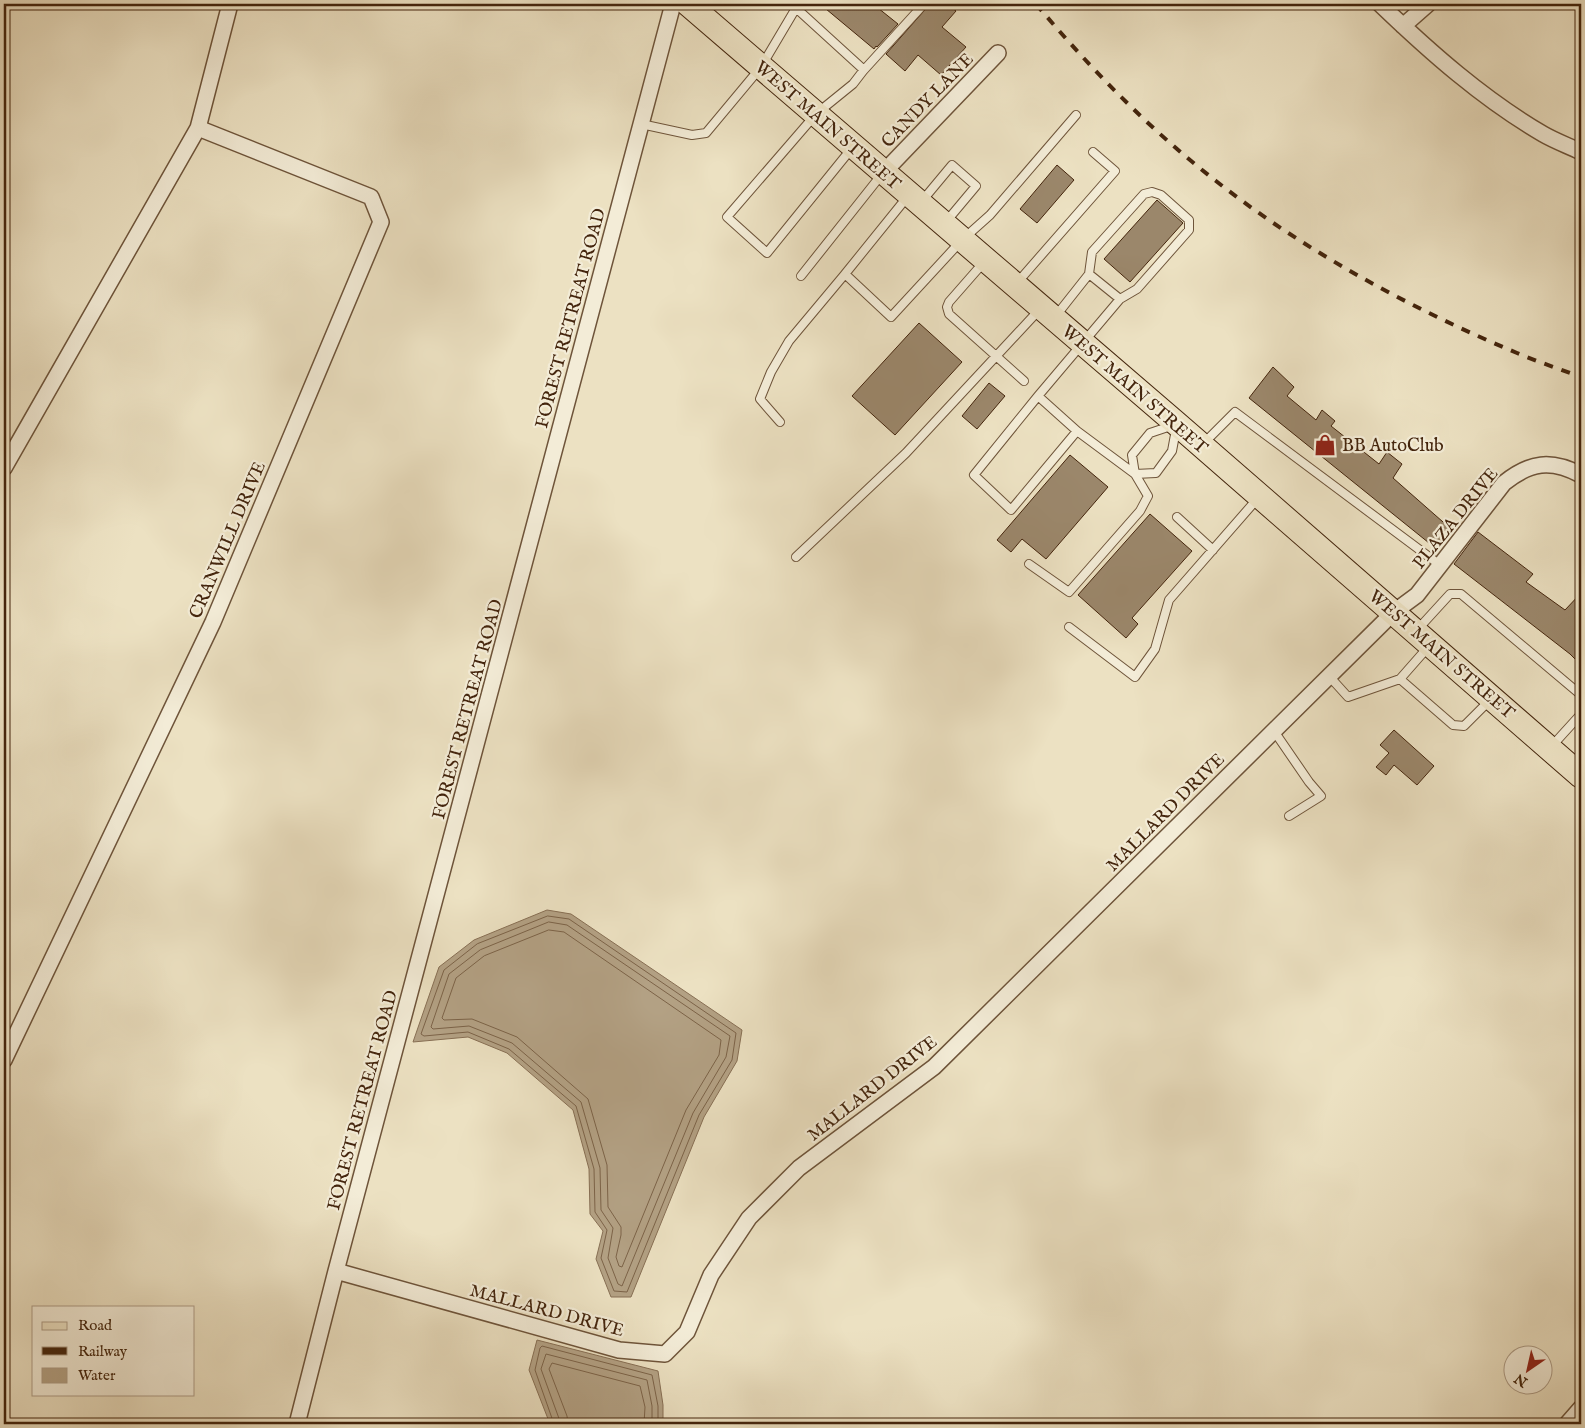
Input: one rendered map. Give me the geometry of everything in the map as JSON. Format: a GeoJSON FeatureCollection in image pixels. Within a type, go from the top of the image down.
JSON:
{"type":"FeatureCollection","features":[{"type":"Feature","properties":{"kind":"main road","name":"WEST MAIN STREET"},"geometry":{"type":"LineString","coordinates":[[688,5],[1177,424],[1581,776]]}},
{"type":"Feature","properties":{"kind":"street"},"geometry":{"type":"LineString","coordinates":[[4,468],[198,128],[230,4]]}},
{"type":"Feature","properties":{"kind":"street"},"geometry":{"type":"LineString","coordinates":[[1380,4],[1461,76],[1500,106],[1544,134],[1581,152]]}},
{"type":"Feature","properties":{"kind":"street"},"geometry":{"type":"LineString","coordinates":[[1403,26],[1428,4]]}},
{"type":"Feature","properties":{"kind":"street","name":"FOREST RETREAT ROAD"},"geometry":{"type":"LineString","coordinates":[[297,1424],[641,124],[688,5]]}},
{"type":"Feature","properties":{"kind":"street","name":"CANDY LANE"},"geometry":{"type":"LineString","coordinates":[[884,173],[998,53]]}},
{"type":"Feature","properties":{"kind":"street","name":"CRANWILL DRIVE"},"geometry":{"type":"LineString","coordinates":[[4,1060],[213,622],[381,222],[371,197],[198,128]]}},
{"type":"Feature","properties":{"kind":"street","name":"PLAZA DRIVE"},"geometry":{"type":"LineString","coordinates":[[1394,612],[1417,594],[1504,483],[1518,472],[1552,464],[1581,475]]}},
{"type":"Feature","properties":{"kind":"street","name":"MALLARD DRIVE"},"geometry":{"type":"LineString","coordinates":[[336,1271],[619,1350],[665,1354],[687,1332],[711,1275],[749,1218],[799,1168],[934,1067],[1394,612]]}},
{"type":"Feature","properties":{"kind":"street"},"geometry":{"type":"LineString","coordinates":[[1567,1424],[1581,1408]]}},
{"type":"Feature","properties":{"kind":"lane"},"geometry":{"type":"LineString","coordinates":[[854,147],[767,253],[727,217],[816,114],[853,84],[924,4]]}},
{"type":"Feature","properties":{"kind":"lane"},"geometry":{"type":"LineString","coordinates":[[641,124],[692,135],[706,133],[762,67],[796,5],[864,70]]}},
{"type":"Feature","properties":{"kind":"lane"},"geometry":{"type":"LineString","coordinates":[[845,274],[891,317],[962,240],[990,215],[1076,115]]}},
{"type":"Feature","properties":{"kind":"lane"},"geometry":{"type":"LineString","coordinates":[[1015,286],[1115,171],[1093,152]]}},
{"type":"Feature","properties":{"kind":"lane"},"geometry":{"type":"LineString","coordinates":[[780,422],[760,399],[771,372],[789,341],[845,274],[915,199],[952,165],[976,186],[944,224]]}},
{"type":"Feature","properties":{"kind":"lane"},"geometry":{"type":"LineString","coordinates":[[801,276],[884,173]]}},
{"type":"Feature","properties":{"kind":"lane"},"geometry":{"type":"LineString","coordinates":[[796,558],[906,453],[997,356],[1089,274],[1092,252],[1144,194],[1152,192],[1161,195],[1188,220],[1189,230],[1137,288],[1120,299],[974,475],[1011,510],[1078,431]]}},
{"type":"Feature","properties":{"kind":"lane"},"geometry":{"type":"LineString","coordinates":[[985,260],[949,302],[947,307],[949,314],[1024,380]]}},
{"type":"Feature","properties":{"kind":"lane"},"geometry":{"type":"LineString","coordinates":[[1089,274],[1120,299]]}},
{"type":"Feature","properties":{"kind":"lane"},"geometry":{"type":"LineString","coordinates":[[1030,564],[1069,592],[1140,511],[1148,496],[1135,474],[1132,455],[1150,432],[1177,424],[1172,451],[1156,474],[1135,474],[1078,431],[1038,396]]}},
{"type":"Feature","properties":{"kind":"lane"},"geometry":{"type":"LineString","coordinates":[[1201,445],[1235,412],[1440,565]]}},
{"type":"Feature","properties":{"kind":"lane"},"geometry":{"type":"LineString","coordinates":[[1069,627],[1135,677],[1155,649],[1169,600],[1260,497]]}},
{"type":"Feature","properties":{"kind":"lane"},"geometry":{"type":"LineString","coordinates":[[1177,517],[1213,550]]}},
{"type":"Feature","properties":{"kind":"lane"},"geometry":{"type":"LineString","coordinates":[[1329,676],[1348,698],[1400,679],[1450,594],[1461,594],[1581,695]]}},
{"type":"Feature","properties":{"kind":"lane"},"geometry":{"type":"LineString","coordinates":[[1400,679],[1453,725],[1464,726],[1492,698]]}},
{"type":"Feature","properties":{"kind":"lane"},"geometry":{"type":"LineString","coordinates":[[1550,748],[1581,714]]}},
{"type":"Feature","properties":{"kind":"lane"},"geometry":{"type":"LineString","coordinates":[[1274,731],[1309,782],[1321,796],[1290,816]]}},
{"type":"Feature","properties":{"kind":"water"},"geometry":{"type":"Polygon","coordinates":[[[547,910],[571,914],[742,1030],[737,1061],[704,1117],[631,1297],[611,1297],[596,1259],[603,1231],[590,1214],[589,1169],[573,1110],[507,1053],[468,1037],[413,1042],[439,967],[474,940],[547,910]]]}},
{"type":"Feature","properties":{"kind":"water"},"geometry":{"type":"Polygon","coordinates":[[[537,1340],[658,1371],[663,1405],[663,1424],[550,1424],[529,1370],[537,1340]]]}},
{"type":"Feature","properties":{"kind":"building"},"geometry":{"type":"Polygon","coordinates":[[[820,4],[873,4],[898,24],[874,49],[820,4]]]}},
{"type":"Feature","properties":{"kind":"building"},"geometry":{"type":"Polygon","coordinates":[[[930,4],[947,4],[956,11],[942,27],[966,47],[941,75],[918,55],[905,71],[886,54],[930,4]]]}},
{"type":"Feature","properties":{"kind":"building"},"geometry":{"type":"Polygon","coordinates":[[[1057,165],[1074,180],[1037,223],[1020,209],[1057,165]]]}},
{"type":"Feature","properties":{"kind":"building"},"geometry":{"type":"Polygon","coordinates":[[[1157,200],[1183,223],[1130,282],[1104,259],[1157,200]]]}},
{"type":"Feature","properties":{"kind":"building"},"geometry":{"type":"Polygon","coordinates":[[[919,323],[962,362],[895,435],[852,396],[919,323]]]}},
{"type":"Feature","properties":{"kind":"building"},"geometry":{"type":"Polygon","coordinates":[[[1273,367],[1294,387],[1287,396],[1316,420],[1322,410],[1335,421],[1331,426],[1379,464],[1387,452],[1402,464],[1393,478],[1451,529],[1434,547],[1249,398],[1273,367]]]}},
{"type":"Feature","properties":{"kind":"building"},"geometry":{"type":"Polygon","coordinates":[[[989,383],[1005,396],[977,429],[962,416],[989,383]]]}},
{"type":"Feature","properties":{"kind":"building"},"geometry":{"type":"Polygon","coordinates":[[[1070,455],[1108,487],[1046,559],[1022,539],[1011,552],[997,540],[1070,455]]]}},
{"type":"Feature","properties":{"kind":"building"},"geometry":{"type":"Polygon","coordinates":[[[1150,514],[1192,551],[1132,618],[1138,624],[1126,638],[1078,595],[1150,514]]]}},
{"type":"Feature","properties":{"kind":"building"},"geometry":{"type":"Polygon","coordinates":[[[1478,532],[1533,574],[1526,582],[1565,610],[1581,593],[1581,665],[1570,654],[1454,564],[1478,532]]]}},
{"type":"Feature","properties":{"kind":"building"},"geometry":{"type":"Polygon","coordinates":[[[1394,730],[1434,766],[1417,785],[1394,765],[1386,775],[1376,767],[1389,753],[1380,745],[1394,730]]]}},
{"type":"Feature","properties":{"kind":"railway"},"geometry":{"type":"LineString","coordinates":[[1036,4],[1121,97],[1167,140],[1216,181],[1286,232],[1361,277],[1438,318],[1517,353],[1581,377]]}},
{"type":"Feature","properties":{"kind":"place","name":"BB AutoClub"},"geometry":{"type":"Point","coordinates":[1325,445]}}]}
